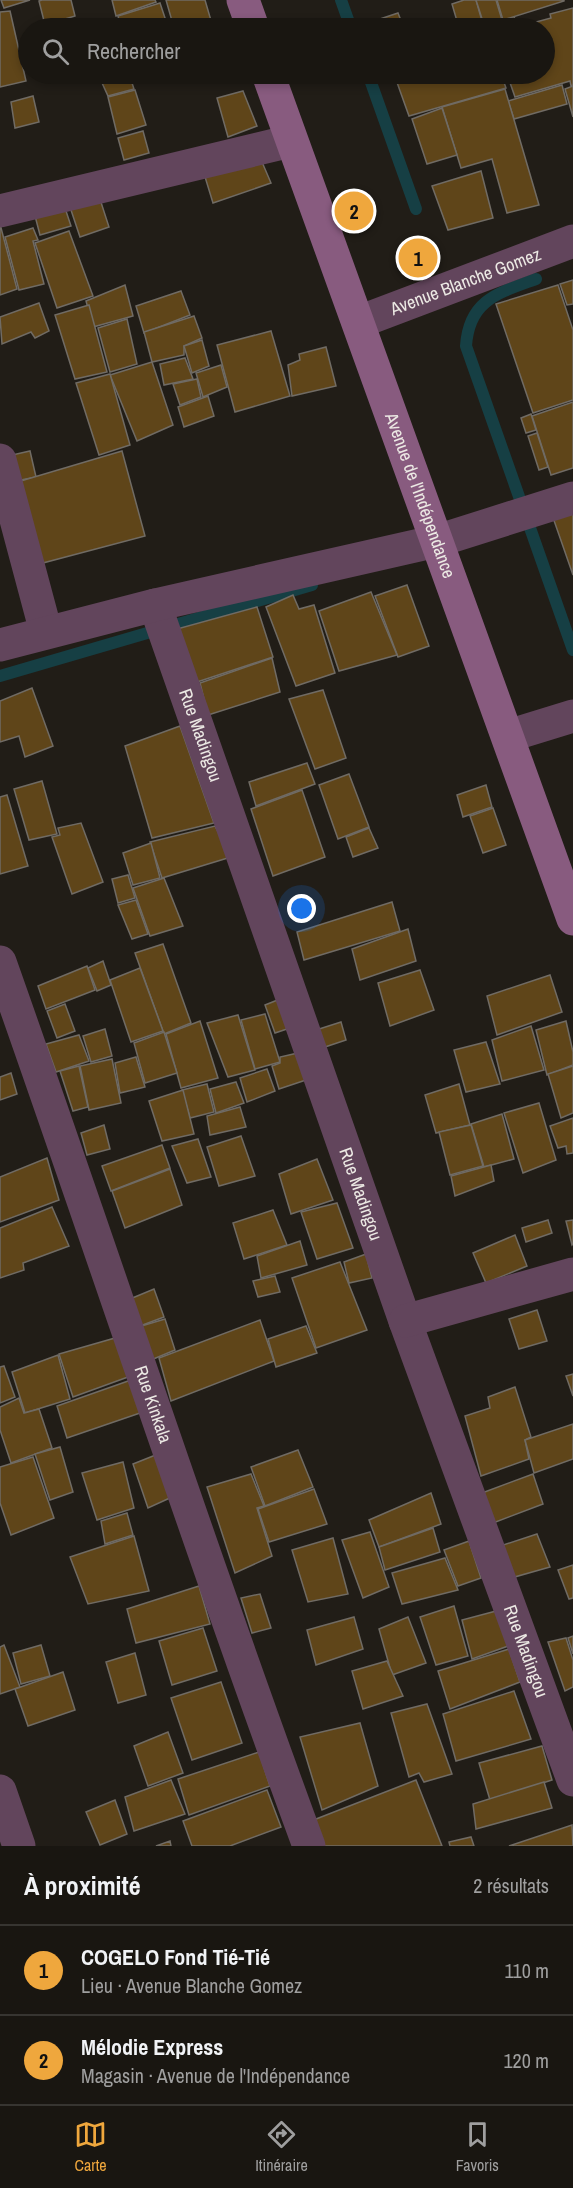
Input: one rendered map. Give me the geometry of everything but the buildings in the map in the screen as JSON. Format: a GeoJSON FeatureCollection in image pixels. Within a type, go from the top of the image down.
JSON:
{"type":"FeatureCollection","features":[{"type":"Feature","properties":{"kind":"street"},"geometry":{"type":"LineString","coordinates":[[243,0],[249,18]]}},
{"type":"Feature","properties":{"kind":"street","name":"Avenue de l'Indépendance"},"geometry":{"type":"LineString","coordinates":[[271,84],[573,919]]}},
{"type":"Feature","properties":{"kind":"street"},"geometry":{"type":"LineString","coordinates":[[0,210],[291,141]]}},
{"type":"Feature","properties":{"kind":"street","name":"Avenue Blanche Gomez"},"geometry":{"type":"LineString","coordinates":[[359,322],[573,241]]}},
{"type":"Feature","properties":{"kind":"street"},"geometry":{"type":"LineString","coordinates":[[0,460],[46,632]]}},
{"type":"Feature","properties":{"kind":"street"},"geometry":{"type":"LineString","coordinates":[[0,645],[154,605],[437,541],[573,498]]}},
{"type":"Feature","properties":{"kind":"street","name":"Rue Madingou"},"geometry":{"type":"LineString","coordinates":[[154,605],[405,1321],[573,1780]]}},
{"type":"Feature","properties":{"kind":"street"},"geometry":{"type":"LineString","coordinates":[[508,736],[573,716]]}},
{"type":"Feature","properties":{"kind":"street","name":"Rue Kinkala"},"geometry":{"type":"LineString","coordinates":[[0,962],[81,1189],[243,1667],[309,1846]]}},
{"type":"Feature","properties":{"kind":"street"},"geometry":{"type":"LineString","coordinates":[[405,1321],[573,1274]]}},
{"type":"Feature","properties":{"kind":"street"},"geometry":{"type":"LineString","coordinates":[[0,1791],[19,1846]]}},
{"type":"Feature","properties":{"kind":"waterway"},"geometry":{"type":"LineString","coordinates":[[341,0],[347,18]]}},
{"type":"Feature","properties":{"kind":"waterway"},"geometry":{"type":"LineString","coordinates":[[372,84],[416,209]]}},
{"type":"Feature","properties":{"kind":"waterway"},"geometry":{"type":"LineString","coordinates":[[536,279],[498,294],[479,308],[468,330],[466,346],[573,650]]}},
{"type":"Feature","properties":{"kind":"waterway"},"geometry":{"type":"LineString","coordinates":[[0,676],[312,585]]}},
{"type":"Feature","properties":{"kind":"place","name":"Mélodie Express"},"geometry":{"type":"Point","coordinates":[354,211]}},
{"type":"Feature","properties":{"kind":"place","name":"COGELO Fond Tié-Tié"},"geometry":{"type":"Point","coordinates":[418,258]}}]}
